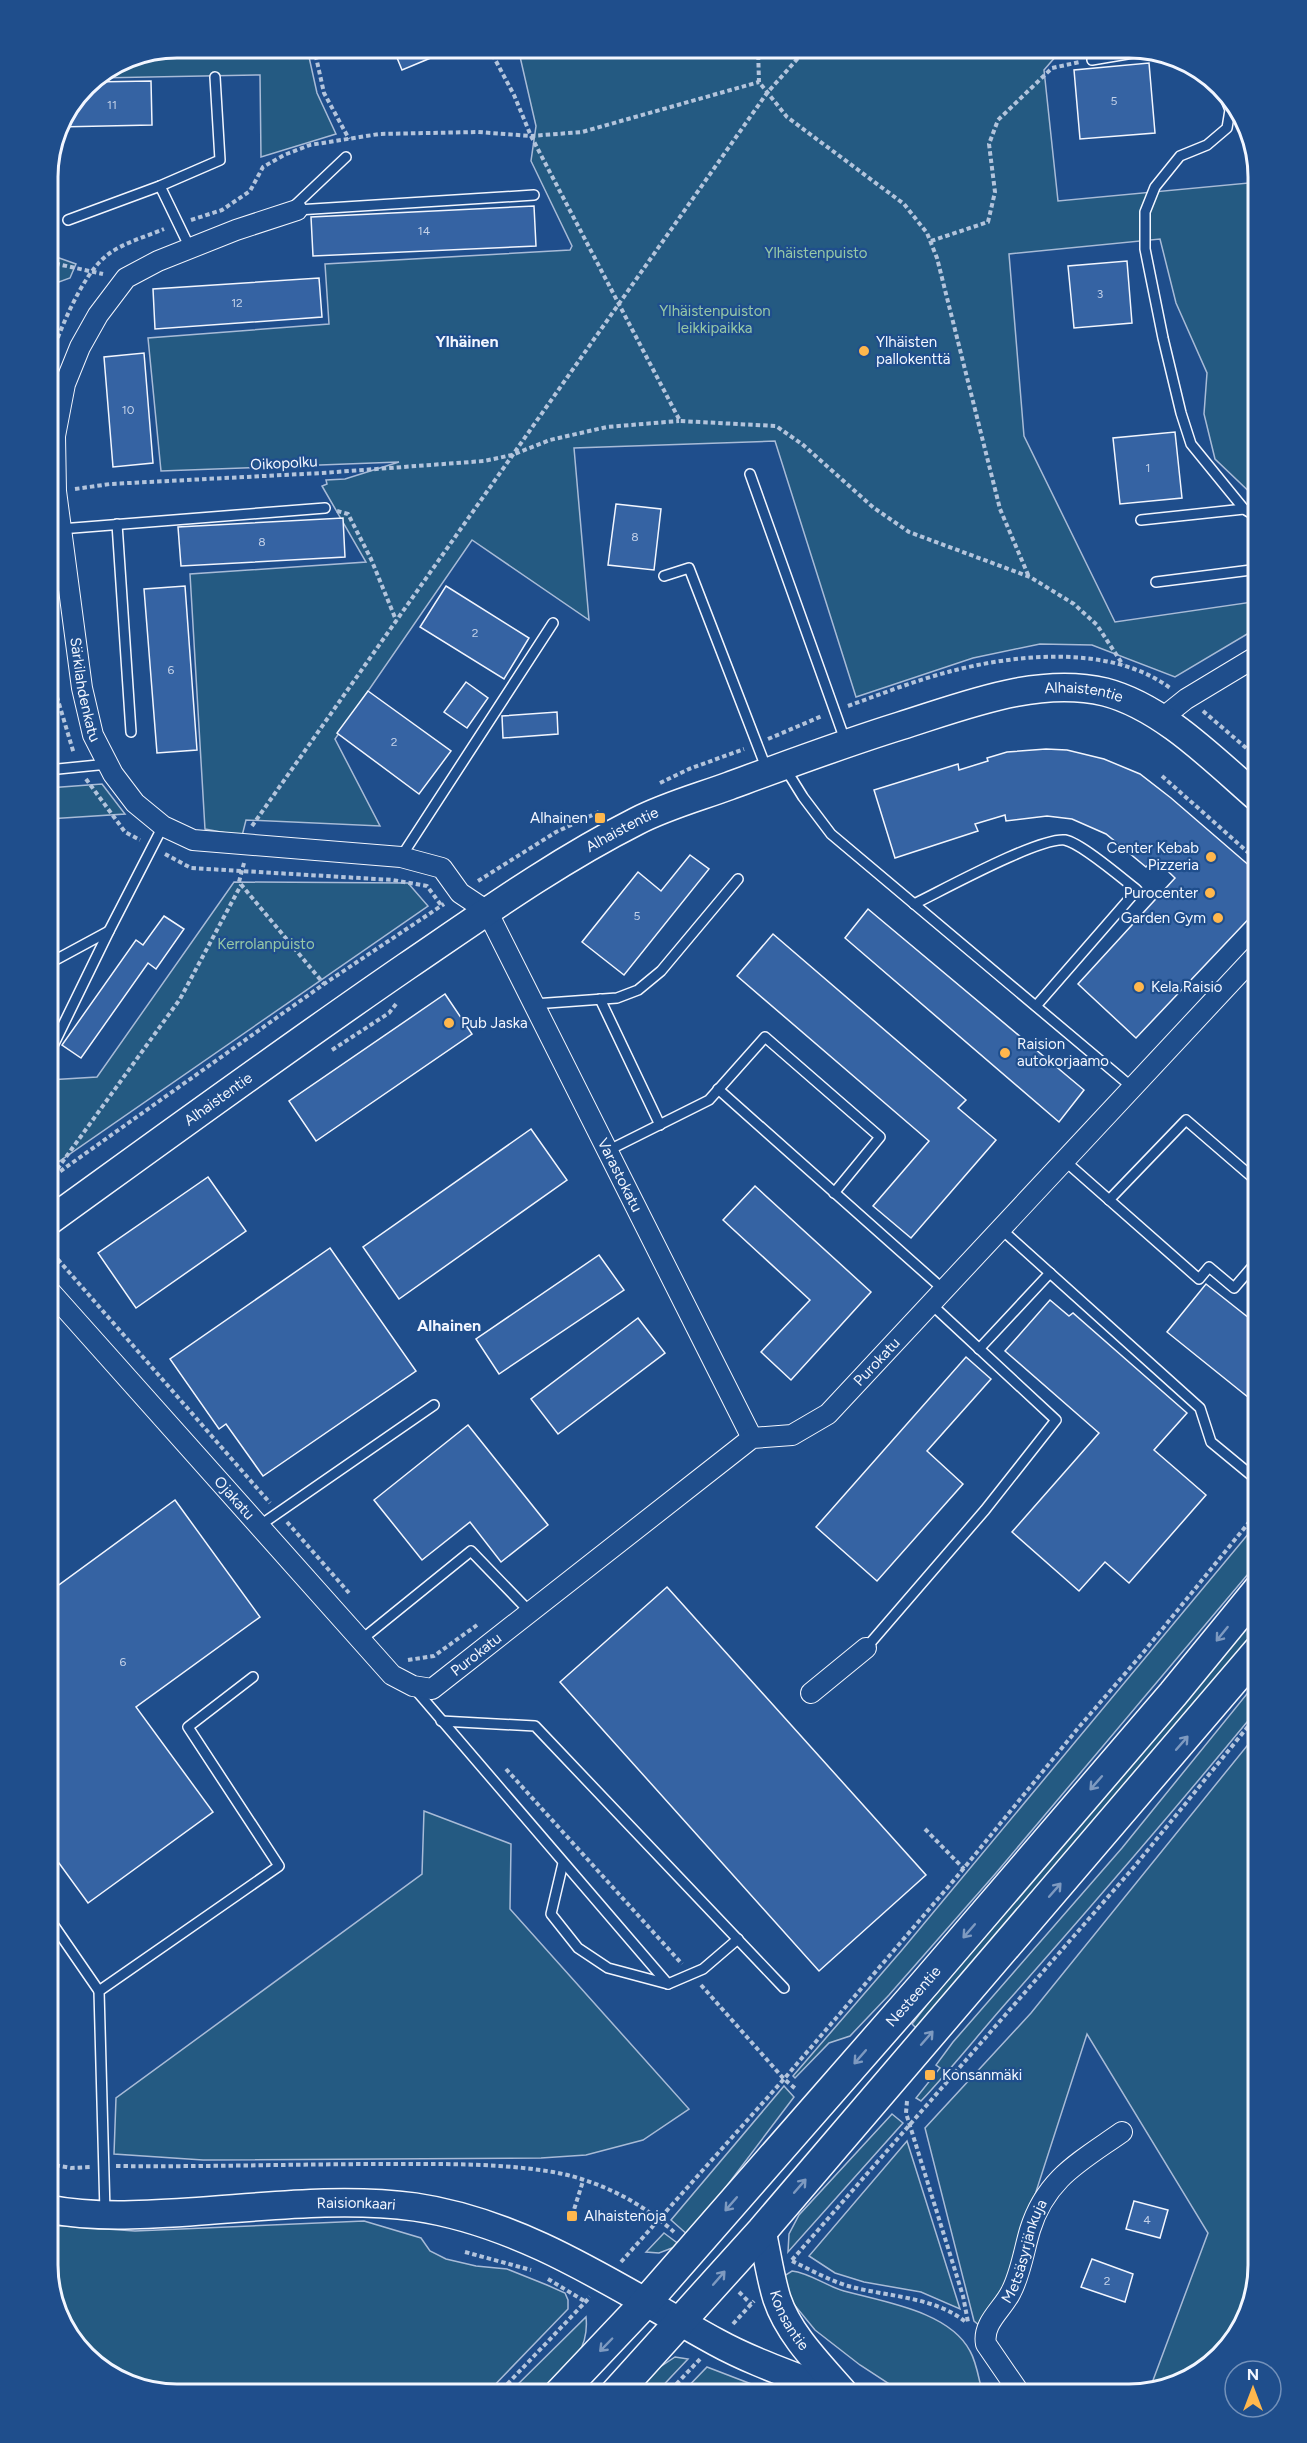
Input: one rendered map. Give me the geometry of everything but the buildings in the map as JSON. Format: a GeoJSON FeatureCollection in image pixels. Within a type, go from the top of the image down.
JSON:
{"type":"FeatureCollection","features":[{"type":"Feature","properties":{"kind":"main road","name":"Nesteentie"},"geometry":{"type":"LineString","coordinates":[[568,2384],[646,2302],[957,1946],[1173,1694],[1248,1602]]}},
{"type":"Feature","properties":{"kind":"main road"},"geometry":{"type":"LineString","coordinates":[[624,2384],[762,2230],[1248,1663]]}},
{"type":"Feature","properties":{"kind":"street","name":"Särkilahdenkatu"},"geometry":{"type":"LineString","coordinates":[[59,396],[80,347],[98,315],[126,278],[158,261],[190,248],[292,211]]}},
{"type":"Feature","properties":{"kind":"street","name":"Särkilahdenkatu"},"geometry":{"type":"LineString","coordinates":[[59,551],[82,688],[93,735],[108,764],[135,803],[164,826],[193,840],[401,857],[442,868],[460,893],[487,911]]}},
{"type":"Feature","properties":{"kind":"street"},"geometry":{"type":"LineString","coordinates":[[1161,718],[1185,699],[1248,662]]}},
{"type":"Feature","properties":{"kind":"street","name":"Alhaistentie"},"geometry":{"type":"LineString","coordinates":[[59,1214],[310,1032],[565,860],[641,819],[846,742],[1002,694],[1074,689],[1104,692],[1135,703],[1161,718],[1198,746],[1248,789]]}},
{"type":"Feature","properties":{"kind":"street","name":"Varastokatu"},"geometry":{"type":"LineString","coordinates":[[487,911],[752,1438]]}},
{"type":"Feature","properties":{"kind":"street","name":"Purokatu"},"geometry":{"type":"LineString","coordinates":[[422,1687],[530,1612],[752,1438],[792,1435],[828,1414],[1248,964]]}},
{"type":"Feature","properties":{"kind":"street","name":"Ojakatu"},"geometry":{"type":"LineString","coordinates":[[58,1301],[392,1675],[422,1687]]}},
{"type":"Feature","properties":{"kind":"street"},"geometry":{"type":"LineString","coordinates":[[811,1693],[866,1648]]}},
{"type":"Feature","properties":{"kind":"street","name":"Metsäsyrjänkuja"},"geometry":{"type":"LineString","coordinates":[[1012,2384],[986,2344],[985,2337],[987,2328],[1011,2292],[1030,2228],[1042,2200],[1056,2180],[1122,2132]]}},
{"type":"Feature","properties":{"kind":"street","name":"Raisionkaari"},"geometry":{"type":"LineString","coordinates":[[58,2210],[105,2215],[148,2215],[322,2203],[366,2203],[414,2207],[447,2213],[519,2238],[587,2269],[681,2322]]}},
{"type":"Feature","properties":{"kind":"street","name":"Konsantie"},"geometry":{"type":"LineString","coordinates":[[762,2230],[777,2301],[796,2334],[835,2384]]}},
{"type":"Feature","properties":{"kind":"street","name":"Konsantie"},"geometry":{"type":"LineString","coordinates":[[681,2322],[729,2349],[816,2384]]}},
{"type":"Feature","properties":{"kind":"lane"},"geometry":{"type":"LineString","coordinates":[[1092,60],[1098,59]]}},
{"type":"Feature","properties":{"kind":"lane"},"geometry":{"type":"LineString","coordinates":[[69,220],[160,186],[220,160],[215,78]]}},
{"type":"Feature","properties":{"kind":"lane"},"geometry":{"type":"LineString","coordinates":[[1230,113],[1227,128],[1207,145],[1180,156],[1155,187],[1145,212],[1145,249],[1161,329],[1181,413],[1191,444],[1248,511]]}},
{"type":"Feature","properties":{"kind":"lane"},"geometry":{"type":"LineString","coordinates":[[292,211],[346,157]]}},
{"type":"Feature","properties":{"kind":"lane"},"geometry":{"type":"LineString","coordinates":[[160,186],[190,248]]}},
{"type":"Feature","properties":{"kind":"lane"},"geometry":{"type":"LineString","coordinates":[[292,211],[534,195]]}},
{"type":"Feature","properties":{"kind":"lane"},"geometry":{"type":"LineString","coordinates":[[750,474],[846,742]]}},
{"type":"Feature","properties":{"kind":"lane"},"geometry":{"type":"LineString","coordinates":[[59,529],[325,508]]}},
{"type":"Feature","properties":{"kind":"lane"},"geometry":{"type":"LineString","coordinates":[[1141,520],[1244,509]]}},
{"type":"Feature","properties":{"kind":"lane"},"geometry":{"type":"LineString","coordinates":[[117,524],[131,732]]}},
{"type":"Feature","properties":{"kind":"lane"},"geometry":{"type":"LineString","coordinates":[[664,576],[689,568],[776,769],[803,797],[831,834],[1133,1088]]}},
{"type":"Feature","properties":{"kind":"lane"},"geometry":{"type":"LineString","coordinates":[[1156,582],[1248,570]]}},
{"type":"Feature","properties":{"kind":"lane"},"geometry":{"type":"LineString","coordinates":[[401,857],[553,623]]}},
{"type":"Feature","properties":{"kind":"lane"},"geometry":{"type":"LineString","coordinates":[[59,769],[108,764]]}},
{"type":"Feature","properties":{"kind":"lane"},"geometry":{"type":"LineString","coordinates":[[59,1034],[164,826]]}},
{"type":"Feature","properties":{"kind":"lane"},"geometry":{"type":"LineString","coordinates":[[914,904],[1041,843],[1067,840],[1094,857],[1137,890],[1036,1006]]}},
{"type":"Feature","properties":{"kind":"lane"},"geometry":{"type":"LineString","coordinates":[[534,1004],[616,998],[638,990],[661,971],[738,879]]}},
{"type":"Feature","properties":{"kind":"lane"},"geometry":{"type":"LineString","coordinates":[[59,958],[109,931]]}},
{"type":"Feature","properties":{"kind":"lane"},"geometry":{"type":"LineString","coordinates":[[600,999],[660,1125]]}},
{"type":"Feature","properties":{"kind":"lane"},"geometry":{"type":"LineString","coordinates":[[608,1151],[710,1100],[765,1037],[880,1137],[834,1192]]}},
{"type":"Feature","properties":{"kind":"lane"},"geometry":{"type":"LineString","coordinates":[[718,1089],[834,1192],[937,1297],[979,1349],[1056,1420],[985,1510],[866,1648]]}},
{"type":"Feature","properties":{"kind":"lane"},"geometry":{"type":"LineString","coordinates":[[1109,1200],[1186,1120],[1248,1174]]}},
{"type":"Feature","properties":{"kind":"lane"},"geometry":{"type":"LineString","coordinates":[[1065,1161],[1199,1279],[1209,1267],[1234,1288],[1248,1272]]}},
{"type":"Feature","properties":{"kind":"lane"},"geometry":{"type":"LineString","coordinates":[[1001,1229],[1200,1408],[1211,1442],[1248,1473]]}},
{"type":"Feature","properties":{"kind":"lane"},"geometry":{"type":"LineString","coordinates":[[979,1349],[1050,1273]]}},
{"type":"Feature","properties":{"kind":"lane"},"geometry":{"type":"LineString","coordinates":[[259,1526],[434,1405]]}},
{"type":"Feature","properties":{"kind":"lane"},"geometry":{"type":"LineString","coordinates":[[361,1640],[471,1551],[530,1612]]}},
{"type":"Feature","properties":{"kind":"lane"},"geometry":{"type":"LineString","coordinates":[[99,1991],[279,1866],[188,1726],[253,1677]]}},
{"type":"Feature","properties":{"kind":"lane"},"geometry":{"type":"LineString","coordinates":[[422,1687],[441,1720],[668,1984]]}},
{"type":"Feature","properties":{"kind":"lane"},"geometry":{"type":"LineString","coordinates":[[441,1720],[535,1726],[784,1988]]}},
{"type":"Feature","properties":{"kind":"lane"},"geometry":{"type":"LineString","coordinates":[[563,1863],[551,1914],[578,1948],[608,1968],[668,1984],[703,1969],[738,1939]]}},
{"type":"Feature","properties":{"kind":"lane"},"geometry":{"type":"LineString","coordinates":[[58,1932],[99,1991],[105,2215]]}},
{"type":"Feature","properties":{"kind":"path"},"geometry":{"type":"LineString","coordinates":[[316,58],[324,93],[349,139]]}},
{"type":"Feature","properties":{"kind":"path"},"geometry":{"type":"LineString","coordinates":[[494,58],[531,136],[680,421]]}},
{"type":"Feature","properties":{"kind":"path"},"geometry":{"type":"LineString","coordinates":[[758,59],[759,82],[787,117],[904,204],[927,232],[938,258],[1000,509],[1030,577]]}},
{"type":"Feature","properties":{"kind":"path"},"geometry":{"type":"LineString","coordinates":[[324,984],[240,882],[252,825],[767,93],[798,59]]}},
{"type":"Feature","properties":{"kind":"path"},"geometry":{"type":"LineString","coordinates":[[931,241],[961,233],[988,222],[995,192],[988,144],[998,120],[1052,68],[1092,60]]}},
{"type":"Feature","properties":{"kind":"path"},"geometry":{"type":"LineString","coordinates":[[59,338],[90,272],[106,255],[127,243],[222,210],[250,191],[263,167],[284,155],[310,145],[379,134],[478,132],[531,136],[582,132],[759,82]]}},
{"type":"Feature","properties":{"kind":"path"},"geometry":{"type":"LineString","coordinates":[[59,265],[126,278]]}},
{"type":"Feature","properties":{"kind":"path","name":"Oikopolku"},"geometry":{"type":"LineString","coordinates":[[59,491],[110,484],[322,473],[484,461],[512,455],[550,440],[607,427],[680,421],[776,426],[802,444],[874,508],[909,532],[1030,577],[1074,604],[1097,625],[1123,666]]}},
{"type":"Feature","properties":{"kind":"path"},"geometry":{"type":"LineString","coordinates":[[325,508],[348,514],[371,559],[396,621]]}},
{"type":"Feature","properties":{"kind":"path"},"geometry":{"type":"LineString","coordinates":[[59,703],[76,761]]}},
{"type":"Feature","properties":{"kind":"path"},"geometry":{"type":"LineString","coordinates":[[80,771],[125,832],[191,868],[393,880],[427,886],[441,905]]}},
{"type":"Feature","properties":{"kind":"path"},"geometry":{"type":"LineString","coordinates":[[1162,776],[1248,852]]}},
{"type":"Feature","properties":{"kind":"path"},"geometry":{"type":"LineString","coordinates":[[59,1168],[180,999],[242,885]]}},
{"type":"Feature","properties":{"kind":"path"},"geometry":{"type":"LineString","coordinates":[[327,1053],[389,1013],[401,997]]}},
{"type":"Feature","properties":{"kind":"path"},"geometry":{"type":"LineString","coordinates":[[630,2251],[784,2079],[964,1869],[1248,1524]]}},
{"type":"Feature","properties":{"kind":"path"},"geometry":{"type":"LineString","coordinates":[[408,1660],[434,1656],[480,1623]]}},
{"type":"Feature","properties":{"kind":"path"},"geometry":{"type":"LineString","coordinates":[[785,2268],[1134,1867],[1248,1727]]}},
{"type":"Feature","properties":{"kind":"path"},"geometry":{"type":"LineString","coordinates":[[925,1829],[964,1869]]}},
{"type":"Feature","properties":{"kind":"path"},"geometry":{"type":"LineString","coordinates":[[784,2079],[797,2090]]}},
{"type":"Feature","properties":{"kind":"path"},"geometry":{"type":"LineString","coordinates":[[792,2260],[850,2287],[933,2304],[951,2312],[969,2325],[963,2296],[906,2113],[907,2101]]}},
{"type":"Feature","properties":{"kind":"path"},"geometry":{"type":"LineString","coordinates":[[58,2166],[71,2168],[278,2164],[494,2166],[555,2172],[608,2188],[659,2219]]}},
{"type":"Feature","properties":{"kind":"path"},"geometry":{"type":"LineString","coordinates":[[572,2216],[583,2181]]}},
{"type":"Feature","properties":{"kind":"path"},"geometry":{"type":"LineString","coordinates":[[465,2252],[536,2271]]}},
{"type":"Feature","properties":{"kind":"path"},"geometry":{"type":"LineString","coordinates":[[508,2384],[586,2302],[546,2277]]}},
{"type":"Feature","properties":{"kind":"path"},"geometry":{"type":"LineString","coordinates":[[676,2384],[697,2362]]}},
{"type":"Feature","properties":{"kind":"green space"},"geometry":{"type":"Polygon","coordinates":[[[178,58],[309,58],[317,93],[336,134],[261,157],[260,75],[113,78],[147,63],[178,58]]]}},
{"type":"Feature","properties":{"kind":"green space","name":"Ylhäistenpuisto"},"geometry":{"type":"Polygon","coordinates":[[[520,58],[1054,59],[1044,70],[1058,201],[1248,183],[1248,490],[1215,459],[1204,414],[1207,373],[1176,303],[1160,239],[1009,254],[1024,436],[1115,622],[1248,603],[1248,634],[1175,677],[1092,645],[1040,644],[973,658],[856,697],[775,441],[574,448],[589,620],[472,540],[335,739],[380,826],[246,820],[242,836],[205,829],[190,574],[366,562],[322,486],[327,484],[326,480],[345,479],[399,462],[161,471],[148,338],[329,324],[325,264],[570,250],[572,246],[531,161],[536,126],[520,58]]]}},
{"type":"Feature","properties":{"kind":"green space"},"geometry":{"type":"Polygon","coordinates":[[[59,258],[76,264],[70,278],[59,282],[59,258]]]}},
{"type":"Feature","properties":{"kind":"green space"},"geometry":{"type":"Polygon","coordinates":[[[102,784],[125,814],[59,818],[59,787],[102,784]]]}},
{"type":"Feature","properties":{"kind":"green space","name":"Kerrolanpuisto"},"geometry":{"type":"Polygon","coordinates":[[[234,882],[408,883],[428,906],[59,1162],[59,1079],[97,1077],[234,882]]]}},
{"type":"Feature","properties":{"kind":"green space"},"geometry":{"type":"Polygon","coordinates":[[[1248,1534],[1248,1574],[996,1873],[889,1995],[850,2036],[829,2043],[795,2078],[793,2076],[902,1950],[1248,1534]]]}},
{"type":"Feature","properties":{"kind":"green space"},"geometry":{"type":"Polygon","coordinates":[[[1248,1621],[1248,1643],[1120,1798],[918,2030],[912,2024],[956,1967],[1248,1621]]]}},
{"type":"Feature","properties":{"kind":"green space"},"geometry":{"type":"Polygon","coordinates":[[[1248,1693],[1248,1721],[943,2077],[921,2101],[916,2098],[940,2068],[936,2065],[953,2042],[1122,1848],[1248,1693]]]}},
{"type":"Feature","properties":{"kind":"green space"},"geometry":{"type":"Polygon","coordinates":[[[1248,1745],[1248,2273],[1242,2304],[1228,2332],[1208,2355],[1175,2375],[1152,2382],[1208,2233],[1087,2034],[990,2334],[974,2321],[925,2128],[1031,2013],[1248,1745]]]}},
{"type":"Feature","properties":{"kind":"green space"},"geometry":{"type":"Polygon","coordinates":[[[424,1811],[511,1844],[510,1909],[689,2109],[643,2140],[586,2155],[541,2158],[203,2160],[114,2154],[116,2098],[422,1874],[424,1811]]]}},
{"type":"Feature","properties":{"kind":"green space"},"geometry":{"type":"Polygon","coordinates":[[[784,2086],[794,2097],[689,2236],[671,2220],[784,2086]]]}},
{"type":"Feature","properties":{"kind":"green space"},"geometry":{"type":"Polygon","coordinates":[[[892,2114],[903,2123],[788,2252],[789,2234],[799,2215],[892,2114]]]}},
{"type":"Feature","properties":{"kind":"green space"},"geometry":{"type":"Polygon","coordinates":[[[907,2141],[960,2309],[921,2292],[864,2282],[835,2273],[809,2256],[907,2141]]]}},
{"type":"Feature","properties":{"kind":"green space"},"geometry":{"type":"Polygon","coordinates":[[[364,2221],[421,2238],[430,2251],[446,2259],[476,2266],[507,2269],[547,2285],[565,2293],[568,2309],[496,2384],[170,2384],[154,2382],[139,2378],[111,2364],[83,2338],[74,2325],[65,2304],[58,2266],[58,2226],[135,2231],[364,2221]]]}},
{"type":"Feature","properties":{"kind":"green space"},"geometry":{"type":"Polygon","coordinates":[[[664,2233],[680,2245],[659,2253],[646,2252],[664,2233]]]}},
{"type":"Feature","properties":{"kind":"green space"},"geometry":{"type":"Polygon","coordinates":[[[792,2271],[805,2274],[844,2291],[895,2304],[931,2317],[960,2337],[970,2351],[980,2384],[889,2384],[815,2330],[792,2302],[784,2276],[792,2271]]]}},
{"type":"Feature","properties":{"kind":"green space"},"geometry":{"type":"Polygon","coordinates":[[[586,2317],[584,2342],[566,2369],[550,2384],[518,2384],[586,2317]]]}},
{"type":"Feature","properties":{"kind":"green space"},"geometry":{"type":"Polygon","coordinates":[[[675,2357],[688,2359],[664,2384],[643,2384],[660,2367],[675,2357]]]}},
{"type":"Feature","properties":{"kind":"green space"},"geometry":{"type":"Polygon","coordinates":[[[707,2367],[751,2384],[691,2384],[707,2367]]]}},
{"type":"Feature","properties":{"kind":"place","name":"Ylhäisten pallokenttä"},"geometry":{"type":"Point","coordinates":[864,351]}},
{"type":"Feature","properties":{"kind":"place","name":"Alhainen"},"geometry":{"type":"Point","coordinates":[600,818]}},
{"type":"Feature","properties":{"kind":"place","name":"Center Kebab Pizzeria"},"geometry":{"type":"Point","coordinates":[1211,857]}},
{"type":"Feature","properties":{"kind":"place","name":"Purocenter"},"geometry":{"type":"Point","coordinates":[1210,893]}},
{"type":"Feature","properties":{"kind":"place","name":"Garden Gym"},"geometry":{"type":"Point","coordinates":[1218,918]}},
{"type":"Feature","properties":{"kind":"place","name":"Kela Raisio"},"geometry":{"type":"Point","coordinates":[1139,987]}},
{"type":"Feature","properties":{"kind":"place","name":"Pub Jaska"},"geometry":{"type":"Point","coordinates":[449,1023]}},
{"type":"Feature","properties":{"kind":"place","name":"Raision autokorjaamo"},"geometry":{"type":"Point","coordinates":[1005,1053]}},
{"type":"Feature","properties":{"kind":"place","name":"Konsanmäki"},"geometry":{"type":"Point","coordinates":[930,2075]}},
{"type":"Feature","properties":{"kind":"place","name":"Alhaistenoja"},"geometry":{"type":"Point","coordinates":[572,2216]}},
{"type":"Feature","properties":{"kind":"district","name":"Ylhäinen"},"geometry":{"type":"Point","coordinates":[467,341]}},
{"type":"Feature","properties":{"kind":"district","name":"Alhainen"},"geometry":{"type":"Point","coordinates":[449,1325]}},
{"type":"Feature","properties":{"kind":"park label","name":"Ylhäistenpuiston leikkipaikka"},"geometry":{"type":"Point","coordinates":[715,320]}}]}
